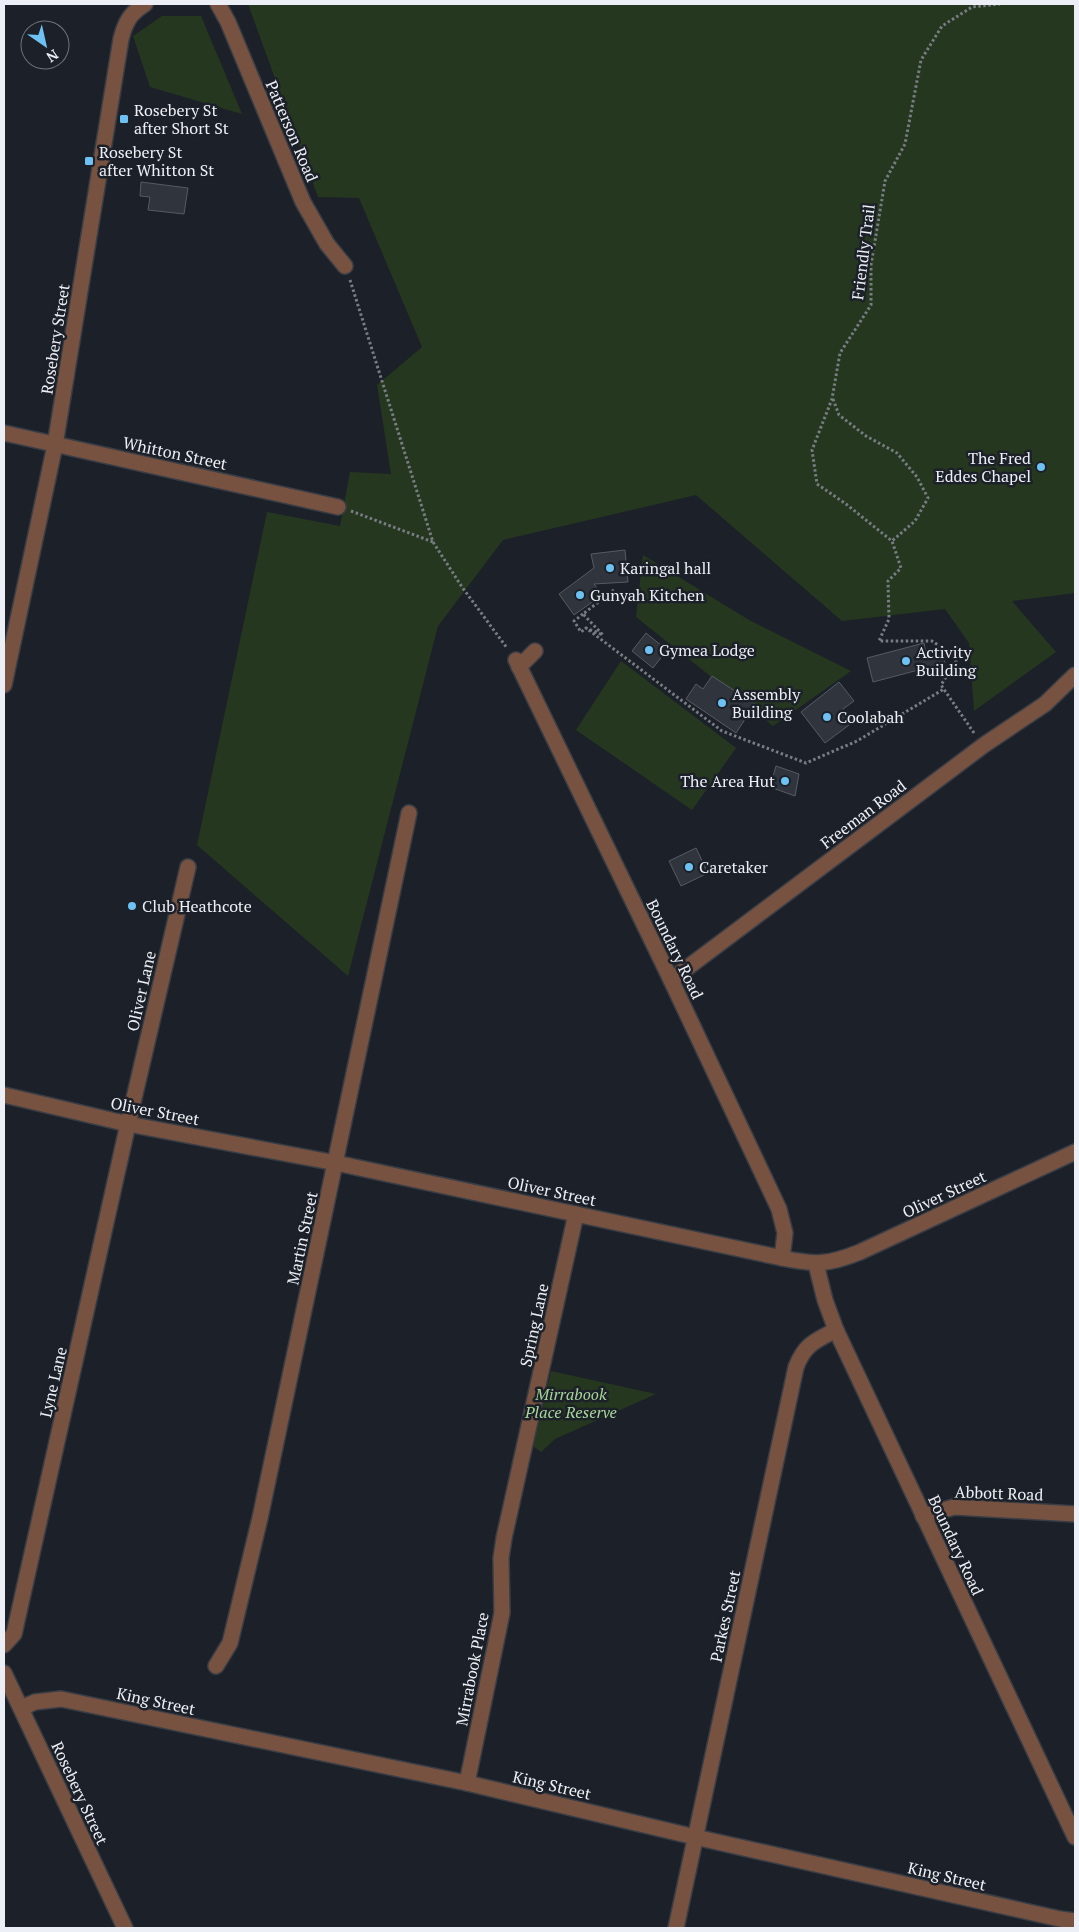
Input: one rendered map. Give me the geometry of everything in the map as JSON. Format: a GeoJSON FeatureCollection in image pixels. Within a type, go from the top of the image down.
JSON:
{"type":"FeatureCollection","features":[{"type":"Feature","properties":{"kind":"street","name":"Rosebery Street"},"geometry":{"type":"LineString","coordinates":[[4,685],[55,445],[121,39],[129,16],[145,4]]}},
{"type":"Feature","properties":{"kind":"street","name":"Patterson Road"},"geometry":{"type":"LineString","coordinates":[[218,4],[228,22],[303,202],[327,244],[345,266]]}},
{"type":"Feature","properties":{"kind":"street","name":"Whitton Street"},"geometry":{"type":"LineString","coordinates":[[4,433],[338,507]]}},
{"type":"Feature","properties":{"kind":"street"},"geometry":{"type":"LineString","coordinates":[[517,663],[534,651]]}},
{"type":"Feature","properties":{"kind":"street","name":"Boundary Road"},"geometry":{"type":"LineString","coordinates":[[517,663],[671,980],[779,1209],[785,1233],[782,1258]]}},
{"type":"Feature","properties":{"kind":"street","name":"Freeman Road"},"geometry":{"type":"LineString","coordinates":[[671,980],[984,745],[1046,704],[1075,674]]}},
{"type":"Feature","properties":{"kind":"street","name":"Martin Street"},"geometry":{"type":"LineString","coordinates":[[216,1666],[230,1643],[262,1508],[409,813]]}},
{"type":"Feature","properties":{"kind":"street","name":"Oliver Lane"},"geometry":{"type":"LineString","coordinates":[[128,1124],[188,867]]}},
{"type":"Feature","properties":{"kind":"street","name":"Oliver Street"},"geometry":{"type":"LineString","coordinates":[[4,1095],[128,1124],[336,1164],[816,1264],[831,1262],[860,1252],[1075,1152]]}},
{"type":"Feature","properties":{"kind":"street","name":"Lyne Lane"},"geometry":{"type":"LineString","coordinates":[[4,1645],[14,1634],[128,1124]]}},
{"type":"Feature","properties":{"kind":"street","name":"Spring Lane"},"geometry":{"type":"LineString","coordinates":[[520,1472],[576,1214]]}},
{"type":"Feature","properties":{"kind":"street","name":"Boundary Road"},"geometry":{"type":"LineString","coordinates":[[816,1264],[824,1300],[836,1330],[1075,1837]]}},
{"type":"Feature","properties":{"kind":"street","name":"Parkes Street"},"geometry":{"type":"LineString","coordinates":[[676,1928],[796,1367],[801,1353],[815,1341],[836,1330]]}},
{"type":"Feature","properties":{"kind":"street","name":"Mirrabook Place"},"geometry":{"type":"LineString","coordinates":[[467,1783],[496,1649],[502,1613],[501,1558],[520,1472]]}},
{"type":"Feature","properties":{"kind":"street","name":"Abbott Road"},"geometry":{"type":"LineString","coordinates":[[924,1516],[954,1507],[1075,1514]]}},
{"type":"Feature","properties":{"kind":"street","name":"Rosebery Street"},"geometry":{"type":"LineString","coordinates":[[4,1673],[13,1702],[125,1928]]}},
{"type":"Feature","properties":{"kind":"street","name":"King Street"},"geometry":{"type":"LineString","coordinates":[[13,1702],[61,1699],[467,1783],[695,1837],[1075,1921]]}},
{"type":"Feature","properties":{"kind":"path","name":"Friendly Trail"},"geometry":{"type":"LineString","coordinates":[[892,541],[846,504],[817,484],[812,450],[832,399],[840,353],[871,305],[871,265],[885,180],[904,144],[921,60],[942,26],[972,7],[1000,4]]}},
{"type":"Feature","properties":{"kind":"path"},"geometry":{"type":"LineString","coordinates":[[345,266],[433,542],[462,587],[517,663]]}},
{"type":"Feature","properties":{"kind":"path"},"geometry":{"type":"LineString","coordinates":[[832,399],[840,415],[866,436],[897,453],[917,477],[928,498],[914,521],[892,541],[901,568],[888,581],[889,619],[879,641],[932,641],[958,658],[941,685],[984,745]]}},
{"type":"Feature","properties":{"kind":"path"},"geometry":{"type":"LineString","coordinates":[[338,507],[433,542]]}},
{"type":"Feature","properties":{"kind":"path"},"geometry":{"type":"LineString","coordinates":[[586,628],[581,632],[574,621],[614,590]]}},
{"type":"Feature","properties":{"kind":"path"},"geometry":{"type":"LineString","coordinates":[[583,614],[603,636],[586,628]]}},
{"type":"Feature","properties":{"kind":"path"},"geometry":{"type":"LineString","coordinates":[[586,628],[722,731],[806,763],[857,741],[944,690]]}},
{"type":"Feature","properties":{"kind":"green space"},"geometry":{"type":"Polygon","coordinates":[[[248,4],[1075,4],[1075,593],[1012,601],[1056,652],[974,711],[969,643],[945,609],[842,621],[696,495],[503,540],[438,626],[348,976],[197,845],[267,512],[340,526],[350,472],[391,474],[377,385],[422,347],[359,198],[318,197],[248,4]]]}},
{"type":"Feature","properties":{"kind":"green space"},"geometry":{"type":"Polygon","coordinates":[[[162,16],[201,16],[242,114],[150,87],[133,36],[162,16]]]}},
{"type":"Feature","properties":{"kind":"green space"},"geometry":{"type":"Polygon","coordinates":[[[643,555],[749,620],[851,671],[773,726],[636,617],[643,555]]]}},
{"type":"Feature","properties":{"kind":"green space"},"geometry":{"type":"Polygon","coordinates":[[[621,661],[736,748],[692,810],[576,730],[621,661]]]}},
{"type":"Feature","properties":{"kind":"green space","name":"Mirrabook Place Reserve"},"geometry":{"type":"Polygon","coordinates":[[[551,1371],[656,1394],[555,1439],[541,1452],[533,1446],[551,1371]]]}},
{"type":"Feature","properties":{"kind":"building"},"geometry":{"type":"Polygon","coordinates":[[[141,182],[188,188],[184,214],[148,210],[150,197],[140,196],[141,182]]]}},
{"type":"Feature","properties":{"kind":"building"},"geometry":{"type":"Polygon","coordinates":[[[625,550],[628,582],[594,584],[602,595],[574,615],[559,594],[594,568],[591,554],[625,550]]]}},
{"type":"Feature","properties":{"kind":"building","name":"Gymea Lodge"},"geometry":{"type":"Polygon","coordinates":[[[646,633],[667,650],[653,668],[632,651],[646,633]]]}},
{"type":"Feature","properties":{"kind":"building","name":"Activity Building"},"geometry":{"type":"Polygon","coordinates":[[[924,643],[926,653],[941,649],[945,663],[873,682],[867,658],[924,643]]]}},
{"type":"Feature","properties":{"kind":"building","name":"Assembly Building"},"geometry":{"type":"Polygon","coordinates":[[[712,676],[755,704],[736,733],[686,699],[696,684],[703,689],[712,676]]]}},
{"type":"Feature","properties":{"kind":"building","name":"Coolabah"},"geometry":{"type":"Polygon","coordinates":[[[839,682],[854,701],[843,709],[853,722],[825,743],[801,712],[839,682]]]}},
{"type":"Feature","properties":{"kind":"building","name":"The Area Hut"},"geometry":{"type":"Polygon","coordinates":[[[776,766],[799,774],[795,796],[770,787],[776,766]]]}},
{"type":"Feature","properties":{"kind":"building","name":"Caretaker"},"geometry":{"type":"Polygon","coordinates":[[[696,848],[708,873],[681,886],[669,861],[696,848]]]}},
{"type":"Feature","properties":{"kind":"place","name":"Rosebery St after Short St"},"geometry":{"type":"Point","coordinates":[124,119]}},
{"type":"Feature","properties":{"kind":"place","name":"Rosebery St after Whitton St"},"geometry":{"type":"Point","coordinates":[89,161]}},
{"type":"Feature","properties":{"kind":"place","name":"The Fred Eddes Chapel"},"geometry":{"type":"Point","coordinates":[1041,467]}},
{"type":"Feature","properties":{"kind":"place","name":"Karingal hall"},"geometry":{"type":"Point","coordinates":[610,568]}},
{"type":"Feature","properties":{"kind":"place","name":"Gunyah Kitchen"},"geometry":{"type":"Point","coordinates":[580,595]}},
{"type":"Feature","properties":{"kind":"place","name":"Gymea Lodge"},"geometry":{"type":"Point","coordinates":[649,650]}},
{"type":"Feature","properties":{"kind":"place","name":"Activity Building"},"geometry":{"type":"Point","coordinates":[906,661]}},
{"type":"Feature","properties":{"kind":"place","name":"Assembly Building"},"geometry":{"type":"Point","coordinates":[722,703]}},
{"type":"Feature","properties":{"kind":"place","name":"Coolabah"},"geometry":{"type":"Point","coordinates":[827,717]}},
{"type":"Feature","properties":{"kind":"place","name":"The Area Hut"},"geometry":{"type":"Point","coordinates":[785,781]}},
{"type":"Feature","properties":{"kind":"place","name":"Caretaker"},"geometry":{"type":"Point","coordinates":[689,867]}},
{"type":"Feature","properties":{"kind":"place","name":"Club Heathcote"},"geometry":{"type":"Point","coordinates":[132,906]}}]}
